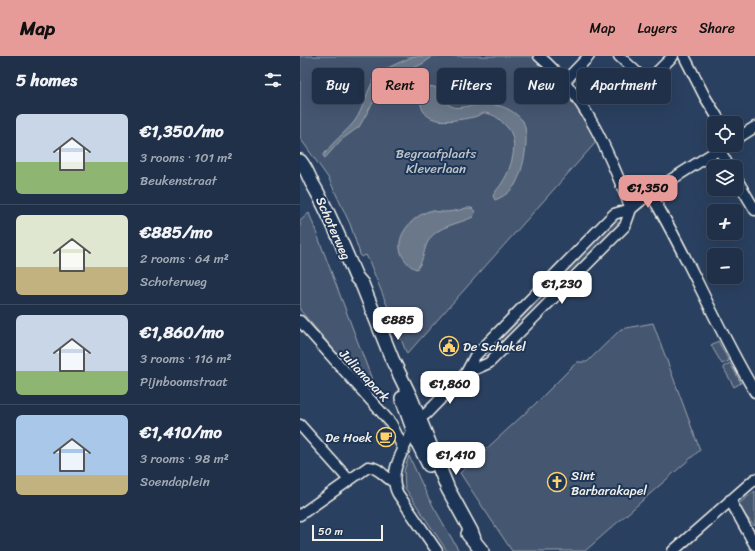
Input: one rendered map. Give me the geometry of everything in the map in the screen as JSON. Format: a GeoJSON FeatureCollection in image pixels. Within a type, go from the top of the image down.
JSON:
{"type":"FeatureCollection","features":[{"type":"Feature","properties":{"kind":"main road","name":"Schoterweg"},"geometry":{"type":"LineString","coordinates":[[300,161],[308,172],[332,219],[356,276],[362,284],[414,418],[413,431],[442,492],[467,534],[474,539]]}},
{"type":"Feature","properties":{"kind":"main road","name":"Schoterweg"},"geometry":{"type":"LineString","coordinates":[[300,170],[311,180]]}},
{"type":"Feature","properties":{"kind":"main road"},"geometry":{"type":"LineString","coordinates":[[414,418],[448,489],[472,530],[474,539],[482,551]]}},
{"type":"Feature","properties":{"kind":"street"},"geometry":{"type":"LineString","coordinates":[[538,56],[550,68]]}},
{"type":"Feature","properties":{"kind":"street"},"geometry":{"type":"LineString","coordinates":[[569,77],[589,56]]}},
{"type":"Feature","properties":{"kind":"street"},"geometry":{"type":"LineString","coordinates":[[619,56],[647,82],[673,56]]}},
{"type":"Feature","properties":{"kind":"street"},"geometry":{"type":"LineString","coordinates":[[684,56],[717,116]]}},
{"type":"Feature","properties":{"kind":"street"},"geometry":{"type":"LineString","coordinates":[[569,88],[576,96],[599,134],[631,210]]}},
{"type":"Feature","properties":{"kind":"street"},"geometry":{"type":"LineString","coordinates":[[743,134],[755,126]]}},
{"type":"Feature","properties":{"kind":"street"},"geometry":{"type":"LineString","coordinates":[[466,373],[489,363],[625,226],[631,210],[650,193],[714,152]]}},
{"type":"Feature","properties":{"kind":"street"},"geometry":{"type":"LineString","coordinates":[[743,190],[755,210]]}},
{"type":"Feature","properties":{"kind":"street"},"geometry":{"type":"LineString","coordinates":[[650,193],[673,230],[736,359],[755,392]]}},
{"type":"Feature","properties":{"kind":"street"},"geometry":{"type":"LineString","coordinates":[[414,418],[426,414],[466,373],[475,356],[614,214],[631,210]]}},
{"type":"Feature","properties":{"kind":"street","name":"Julianapark"},"geometry":{"type":"LineString","coordinates":[[300,321],[391,423],[404,450]]}},
{"type":"Feature","properties":{"kind":"street"},"geometry":{"type":"LineString","coordinates":[[300,425],[349,480]]}},
{"type":"Feature","properties":{"kind":"street"},"geometry":{"type":"LineString","coordinates":[[413,431],[397,466],[394,482],[395,488],[437,551]]}},
{"type":"Feature","properties":{"kind":"street"},"geometry":{"type":"LineString","coordinates":[[300,515],[370,466],[394,482]]}},
{"type":"Feature","properties":{"kind":"street"},"geometry":{"type":"LineString","coordinates":[[673,551],[755,479]]}},
{"type":"Feature","properties":{"kind":"street"},"geometry":{"type":"LineString","coordinates":[[730,500],[754,540]]}},
{"type":"Feature","properties":{"kind":"green space","name":"Begraafplaats Kleverlaan"},"geometry":{"type":"Polygon","coordinates":[[[300,56],[534,56],[547,68],[514,68],[514,104],[569,104],[569,95],[597,141],[407,354],[369,261],[366,255],[361,257],[350,224],[329,179],[300,138],[300,56]]]}},
{"type":"Feature","properties":{"kind":"green space"},"geometry":{"type":"Polygon","coordinates":[[[309,213],[382,406],[300,310],[300,221],[309,213]]]}},
{"type":"Feature","properties":{"kind":"green space"},"geometry":{"type":"Polygon","coordinates":[[[615,219],[620,225],[489,356],[483,355],[482,353],[615,219]]]}},
{"type":"Feature","properties":{"kind":"green space"},"geometry":{"type":"Polygon","coordinates":[[[653,323],[700,450],[585,551],[512,551],[460,473],[534,405],[577,362],[587,362],[621,329],[653,323]]]}},
{"type":"Feature","properties":{"kind":"green space"},"geometry":{"type":"Polygon","coordinates":[[[718,341],[729,361],[722,364],[711,345],[718,341]]]}},
{"type":"Feature","properties":{"kind":"green space"},"geometry":{"type":"Polygon","coordinates":[[[730,363],[741,383],[734,387],[723,367],[730,363]]]}},
{"type":"Feature","properties":{"kind":"green space"},"geometry":{"type":"Polygon","coordinates":[[[409,456],[428,497],[459,551],[447,551],[405,488],[404,471],[409,456]]]}},
{"type":"Feature","properties":{"kind":"green space"},"geometry":{"type":"Polygon","coordinates":[[[755,491],[755,525],[754,526],[737,505],[755,491]]]}},
{"type":"Feature","properties":{"kind":"shaded area"},"geometry":{"type":"Polygon","coordinates":[[[413,56],[433,56],[416,67],[388,68],[413,56]]]}},
{"type":"Feature","properties":{"kind":"shaded area"},"geometry":{"type":"Polygon","coordinates":[[[372,84],[372,104],[359,127],[341,140],[325,158],[323,156],[327,151],[354,122],[364,104],[372,84]]]}},
{"type":"Feature","properties":{"kind":"shaded area"},"geometry":{"type":"Polygon","coordinates":[[[429,86],[435,87],[437,90],[437,104],[448,104],[453,107],[460,108],[492,105],[505,108],[517,115],[523,121],[526,144],[521,170],[515,185],[511,190],[495,200],[493,196],[505,178],[510,166],[514,145],[509,129],[498,118],[491,114],[483,113],[474,117],[444,121],[436,120],[428,116],[423,111],[421,104],[429,104],[429,86]]]}},
{"type":"Feature","properties":{"kind":"shaded area"},"geometry":{"type":"Polygon","coordinates":[[[472,208],[475,212],[473,217],[437,231],[427,243],[417,269],[407,263],[400,250],[400,243],[405,230],[410,223],[422,214],[429,211],[448,212],[472,208]]]}},
{"type":"Feature","properties":{"kind":"place","name":"De Schakel"},"geometry":{"type":"Point","coordinates":[449,346]}},
{"type":"Feature","properties":{"kind":"place","name":"De Hoek"},"geometry":{"type":"Point","coordinates":[386,437]}},
{"type":"Feature","properties":{"kind":"place","name":"Sint Barbarakapel"},"geometry":{"type":"Point","coordinates":[557,482]}}]}
